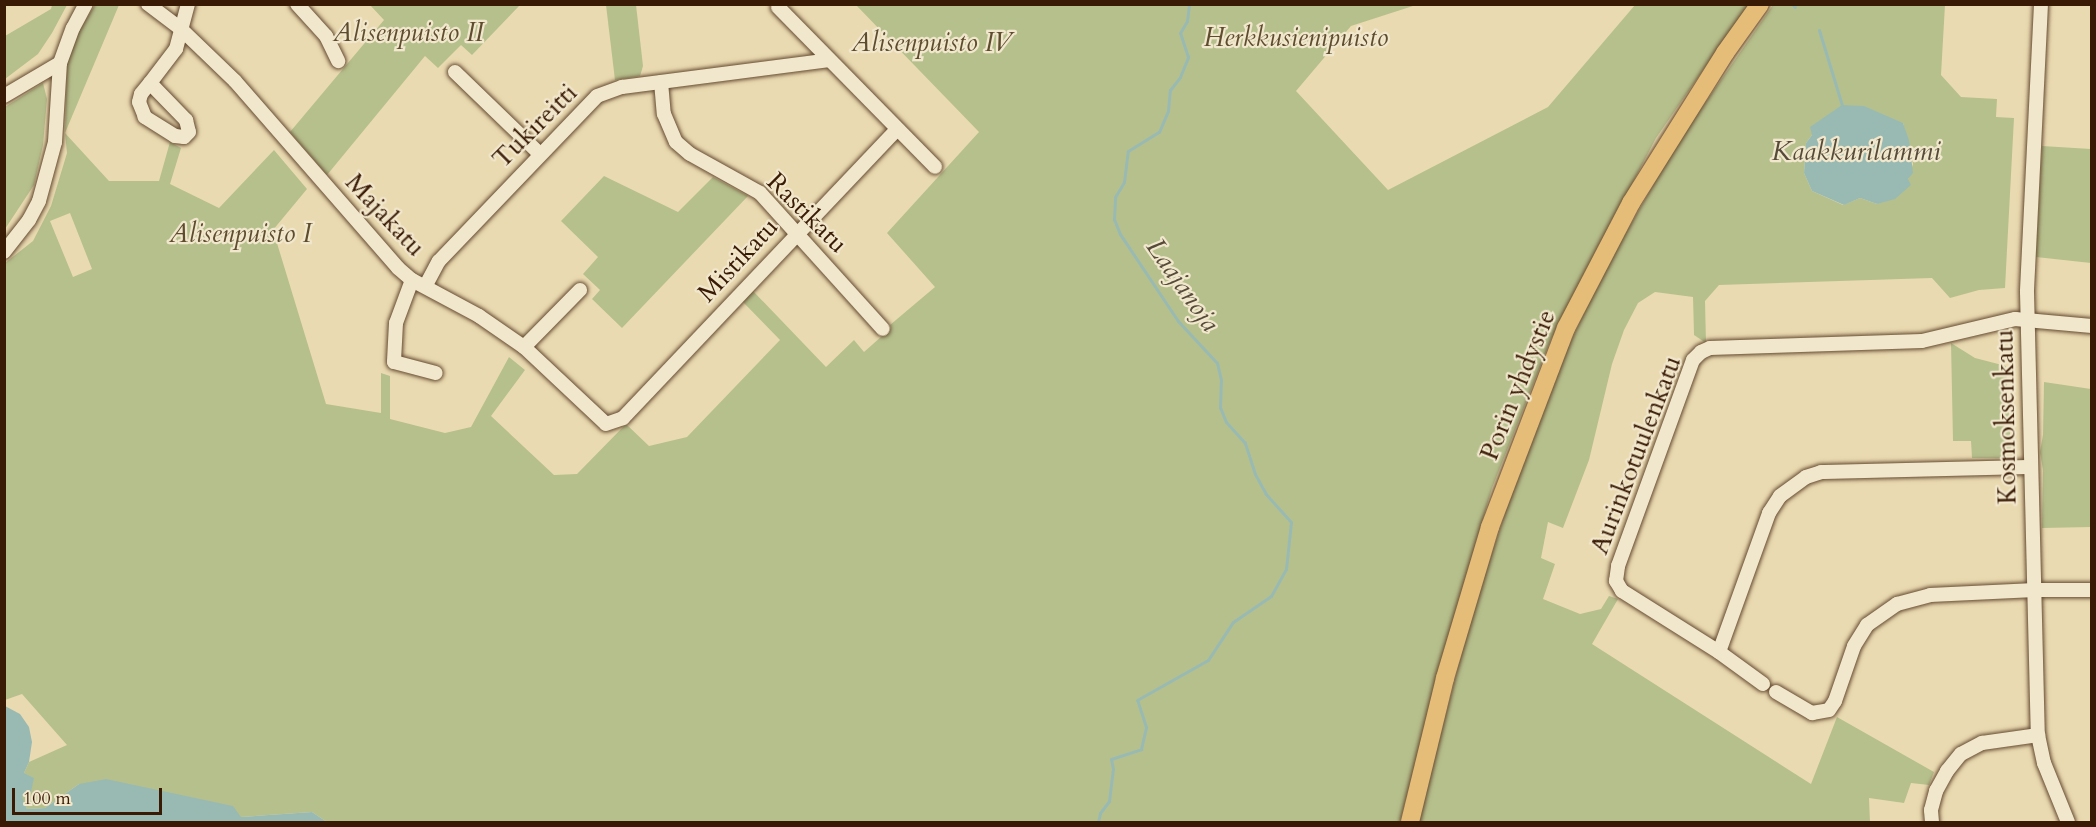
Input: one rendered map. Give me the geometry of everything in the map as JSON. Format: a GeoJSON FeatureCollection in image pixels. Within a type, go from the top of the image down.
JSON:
{"type":"FeatureCollection","features":[{"type":"Feature","properties":{"kind":"main road","name":"Porin yhdystie"},"geometry":{"type":"LineString","coordinates":[[1410,822],[1445,678],[1490,527],[1566,328],[1636,194],[1725,53],[1760,4]]}},
{"type":"Feature","properties":{"kind":"street"},"geometry":{"type":"LineString","coordinates":[[4,252],[29,220],[39,201],[55,142],[60,63],[73,28],[86,4]]}},
{"type":"Feature","properties":{"kind":"street","name":"Majakatu"},"geometry":{"type":"LineString","coordinates":[[148,4],[181,29],[235,81],[398,268],[412,280],[426,285],[479,316],[524,347],[601,420],[606,424],[613,424]]}},
{"type":"Feature","properties":{"kind":"street"},"geometry":{"type":"LineString","coordinates":[[150,83],[176,49],[188,4]]}},
{"type":"Feature","properties":{"kind":"street"},"geometry":{"type":"LineString","coordinates":[[297,4],[326,36],[338,61]]}},
{"type":"Feature","properties":{"kind":"street","name":"Kosmoksenkatu"},"geometry":{"type":"LineString","coordinates":[[2042,4],[2031,182],[2028,318],[2038,735],[2044,763],[2068,822]]}},
{"type":"Feature","properties":{"kind":"street"},"geometry":{"type":"LineString","coordinates":[[778,7],[935,167]]}},
{"type":"Feature","properties":{"kind":"street","name":"Tukireitti"},"geometry":{"type":"LineString","coordinates":[[426,285],[439,261],[597,96],[621,87],[829,60]]}},
{"type":"Feature","properties":{"kind":"street"},"geometry":{"type":"LineString","coordinates":[[4,96],[60,63]]}},
{"type":"Feature","properties":{"kind":"street"},"geometry":{"type":"LineString","coordinates":[[455,72],[540,154]]}},
{"type":"Feature","properties":{"kind":"street","name":"Rastikatu"},"geometry":{"type":"LineString","coordinates":[[661,82],[664,114],[676,142],[690,154],[760,193],[883,328]]}},
{"type":"Feature","properties":{"kind":"street","name":"Mistikatu"},"geometry":{"type":"LineString","coordinates":[[613,424],[622,418],[897,129]]}},
{"type":"Feature","properties":{"kind":"street"},"geometry":{"type":"LineString","coordinates":[[412,280],[396,323],[394,362],[436,373]]}},
{"type":"Feature","properties":{"kind":"street"},"geometry":{"type":"LineString","coordinates":[[524,347],[580,290]]}},
{"type":"Feature","properties":{"kind":"street"},"geometry":{"type":"LineString","coordinates":[[2028,318],[2091,326]]}},
{"type":"Feature","properties":{"kind":"street","name":"Aurinkotuulenkatu"},"geometry":{"type":"LineString","coordinates":[[1764,684],[1719,652],[1622,591],[1616,581],[1618,566],[1693,360],[1701,352],[1710,348],[1922,341],[2001,321],[2028,318]]}},
{"type":"Feature","properties":{"kind":"street"},"geometry":{"type":"LineString","coordinates":[[1719,652],[1769,513],[1780,496],[1806,477],[1821,472],[2031,467]]}},
{"type":"Feature","properties":{"kind":"street"},"geometry":{"type":"LineString","coordinates":[[1776,692],[1812,713],[1829,710],[1835,701],[1854,646],[1863,632],[1880,614],[1897,604],[1930,595],[2091,590]]}},
{"type":"Feature","properties":{"kind":"street"},"geometry":{"type":"LineString","coordinates":[[1932,822],[1931,810],[1936,791],[1947,771],[1961,754],[1982,743],[2038,735]]}},
{"type":"Feature","properties":{"kind":"green space"},"geometry":{"type":"Polygon","coordinates":[[[52,5],[67,5],[52,33],[38,54],[5,79],[5,36],[51,9],[52,5]]]}},
{"type":"Feature","properties":{"kind":"green space"},"geometry":{"type":"Polygon","coordinates":[[[95,5],[119,5],[65,133],[67,63],[79,31],[95,5]]]}},
{"type":"Feature","properties":{"kind":"green space","name":"Alisenpuisto II"},"geometry":{"type":"Polygon","coordinates":[[[370,5],[520,5],[472,55],[461,45],[438,68],[425,56],[327,175],[290,132],[384,20],[370,5]]]}},
{"type":"Feature","properties":{"kind":"green space"},"geometry":{"type":"Polygon","coordinates":[[[606,5],[636,5],[643,66],[640,76],[615,80],[606,5]]]}},
{"type":"Feature","properties":{"kind":"green space"},"geometry":{"type":"Polygon","coordinates":[[[856,5],[1416,5],[1351,26],[1296,91],[1388,190],[1548,107],[1635,5],[1748,5],[1656,138],[1551,339],[1492,488],[1449,634],[1400,822],[327,822],[312,812],[241,817],[79,784],[45,808],[27,809],[21,797],[24,773],[29,762],[67,745],[22,694],[5,700],[5,263],[33,241],[51,206],[67,153],[65,133],[109,181],[159,181],[170,142],[181,148],[170,184],[219,208],[274,150],[307,189],[273,230],[326,404],[381,413],[381,373],[390,376],[390,419],[445,433],[471,427],[509,357],[525,370],[491,416],[554,475],[577,474],[626,424],[649,446],[687,437],[780,340],[742,301],[753,291],[826,367],[854,340],[864,352],[891,328],[890,325],[935,287],[887,233],[979,132],[856,5]],[[70,213],[50,221],[73,277],[92,269],[70,213]]]}},
{"type":"Feature","properties":{"kind":"green space"},"geometry":{"type":"Polygon","coordinates":[[[1773,5],[1945,5],[1941,75],[1961,97],[1997,99],[1996,117],[2014,118],[2005,288],[1979,290],[1950,298],[1932,278],[1719,285],[1705,301],[1706,343],[1694,335],[1693,297],[1655,292],[1638,303],[1624,330],[1612,364],[1589,460],[1563,528],[1548,522],[1541,558],[1555,564],[1543,599],[1580,614],[1601,609],[1609,596],[1618,599],[1592,644],[1811,784],[1837,717],[1934,772],[1929,785],[1911,783],[1904,803],[1869,798],[1870,822],[1418,822],[1472,614],[1520,468],[1556,373],[1603,273],[1678,142],[1773,5]],[[1903,123],[1812,135],[1806,143],[1804,173],[1812,191],[1843,205],[1860,198],[1877,204],[1908,179],[1913,164],[1903,123]]]}},
{"type":"Feature","properties":{"kind":"green space"},"geometry":{"type":"Polygon","coordinates":[[[43,83],[47,99],[43,145],[34,185],[5,229],[5,107],[43,83]]]}},
{"type":"Feature","properties":{"kind":"green space"},"geometry":{"type":"Polygon","coordinates":[[[2042,146],[2091,149],[2091,263],[2036,257],[2042,146]]]}},
{"type":"Feature","properties":{"kind":"green space"},"geometry":{"type":"Polygon","coordinates":[[[604,176],[678,212],[713,177],[748,196],[622,328],[592,299],[600,290],[583,274],[598,257],[561,221],[604,176]]]}},
{"type":"Feature","properties":{"kind":"green space"},"geometry":{"type":"Polygon","coordinates":[[[1951,343],[1975,358],[2006,366],[2011,450],[2003,458],[1972,458],[1971,441],[1953,441],[1951,343]]]}},
{"type":"Feature","properties":{"kind":"green space"},"geometry":{"type":"Polygon","coordinates":[[[2044,382],[2091,389],[2091,527],[2042,528],[2043,470],[2040,452],[2043,435],[2044,382]]]}},
{"type":"Feature","properties":{"kind":"water","name":"Kaakkurilammi"},"geometry":{"type":"Polygon","coordinates":[[[1842,105],[1864,106],[1903,123],[1909,140],[1913,173],[1908,179],[1911,185],[1895,199],[1877,204],[1860,198],[1844,205],[1812,191],[1804,173],[1806,143],[1812,135],[1810,127],[1842,105]]]}},
{"type":"Feature","properties":{"kind":"water"},"geometry":{"type":"Polygon","coordinates":[[[5,706],[20,714],[29,727],[32,742],[29,762],[24,773],[34,778],[31,792],[22,797],[27,809],[45,808],[79,784],[106,779],[233,806],[241,817],[312,812],[327,822],[5,822],[5,706]]]}},
{"type":"Feature","properties":{"kind":"waterway","name":"Laajanoja"},"geometry":{"type":"LineString","coordinates":[[1098,822],[1100,813],[1109,801],[1113,769],[1111,759],[1141,749],[1146,727],[1137,700],[1208,660],[1233,622],[1271,596],[1286,569],[1291,522],[1266,494],[1255,474],[1245,443],[1226,422],[1220,407],[1221,380],[1217,363],[1178,321],[1120,234],[1114,219],[1115,197],[1124,182],[1128,151],[1159,132],[1168,111],[1170,90],[1180,77],[1188,57],[1180,33],[1187,21],[1189,4]]}},
{"type":"Feature","properties":{"kind":"waterway"},"geometry":{"type":"LineString","coordinates":[[1792,4],[1795,7]]}},
{"type":"Feature","properties":{"kind":"waterway"},"geometry":{"type":"LineString","coordinates":[[1819,30],[1842,105]]}},
{"type":"Feature","properties":{"kind":"park label","name":"Herkkusienipuisto"},"geometry":{"type":"Point","coordinates":[1296,38]}},
{"type":"Feature","properties":{"kind":"park label","name":"Alisenpuisto IV"},"geometry":{"type":"Point","coordinates":[932,43]}},
{"type":"Feature","properties":{"kind":"park label","name":"Alisenpuisto I"},"geometry":{"type":"Point","coordinates":[240,234]}}]}
